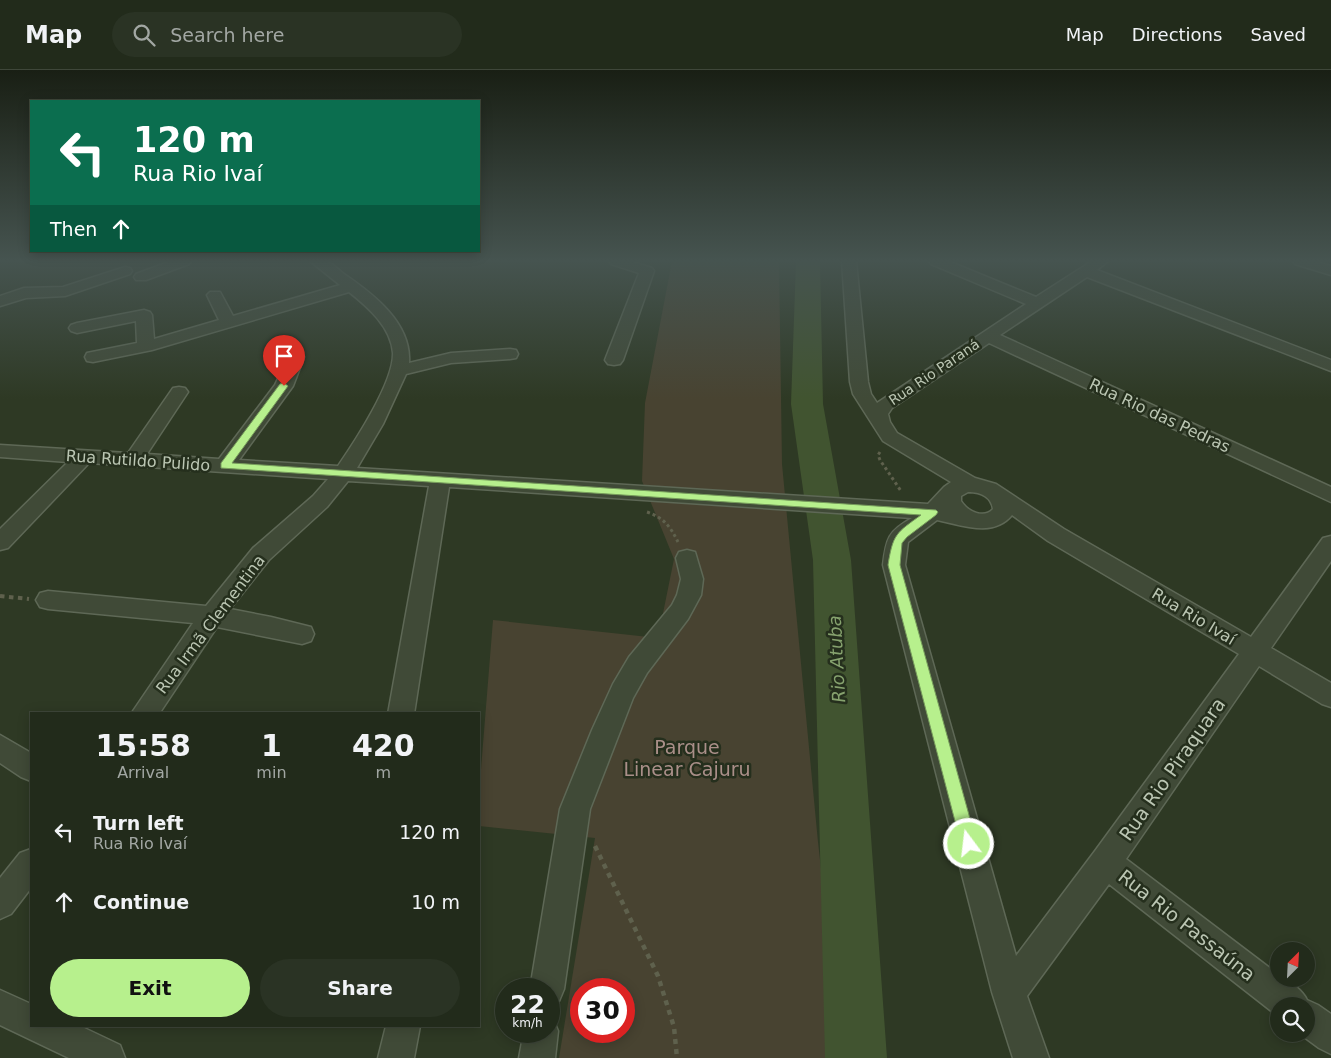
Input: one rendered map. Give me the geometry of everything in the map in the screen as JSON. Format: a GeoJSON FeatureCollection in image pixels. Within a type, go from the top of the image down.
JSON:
{"type":"FeatureCollection","features":[{"type":"Feature","properties":{"kind":"street"},"geometry":{"type":"LineString","coordinates":[[221,307],[228,322]]}},
{"type":"Feature","properties":{"kind":"street"},"geometry":{"type":"LineString","coordinates":[[93,358],[146,346],[280,307]]}},
{"type":"Feature","properties":{"kind":"street"},"geometry":{"type":"LineString","coordinates":[[374,307],[394,330],[402,355],[400,370],[451,358],[510,354]]}},
{"type":"Feature","properties":{"kind":"street"},"geometry":{"type":"LineString","coordinates":[[614,360],[634,307]]}},
{"type":"Feature","properties":{"kind":"street"},"geometry":{"type":"LineString","coordinates":[[853,307],[859,382],[862,394],[886,431],[972,485]]}},
{"type":"Feature","properties":{"kind":"street","name":"Rua Rio Paraná"},"geometry":{"type":"LineString","coordinates":[[886,431],[879,414],[885,404],[1031,307]]}},
{"type":"Feature","properties":{"kind":"street"},"geometry":{"type":"LineString","coordinates":[[1179,307],[1331,366]]}},
{"type":"Feature","properties":{"kind":"street"},"geometry":{"type":"LineString","coordinates":[[77,328],[144,315],[146,346]]}},
{"type":"Feature","properties":{"kind":"street","name":"Rua Rio das Pedras"},"geometry":{"type":"LineString","coordinates":[[988,336],[1331,495]]}},
{"type":"Feature","properties":{"kind":"street"},"geometry":{"type":"LineString","coordinates":[[224,466],[284,386],[296,357]]}},
{"type":"Feature","properties":{"kind":"street","name":"Rua Irmã Clementina"},"geometry":{"type":"LineString","coordinates":[[145,712],[212,617],[253,563],[329,492],[380,412],[400,370]]}},
{"type":"Feature","properties":{"kind":"street"},"geometry":{"type":"LineString","coordinates":[[133,460],[179,392]]}},
{"type":"Feature","properties":{"kind":"street","name":"Rua Rutildo Pulido"},"geometry":{"type":"LineString","coordinates":[[0,451],[914,511]]}},
{"type":"Feature","properties":{"kind":"street"},"geometry":{"type":"LineString","coordinates":[[0,542],[85,456]]}},
{"type":"Feature","properties":{"kind":"street"},"geometry":{"type":"LineString","coordinates":[[401,712],[440,480]]}},
{"type":"Feature","properties":{"kind":"street"},"geometry":{"type":"LineString","coordinates":[[951,492],[952,506],[959,513],[988,520],[1001,515],[1004,510],[1004,503],[1000,497],[987,489],[963,485],[914,511],[897,542],[894,565],[1009,992],[1031,1058]]}},
{"type":"Feature","properties":{"kind":"street","name":"Rua Rio Ivaí"},"geometry":{"type":"LineString","coordinates":[[1000,497],[1056,535],[1331,696]]}},
{"type":"Feature","properties":{"kind":"street","name":"Rua Rio Ivaí"},"geometry":{"type":"LineString","coordinates":[[914,511],[988,520],[1056,535]]}},
{"type":"Feature","properties":{"kind":"street","name":"Rua Rio Piraquara"},"geometry":{"type":"LineString","coordinates":[[1009,992],[1106,862],[1331,544]]}},
{"type":"Feature","properties":{"kind":"street"},"geometry":{"type":"LineString","coordinates":[[549,978],[575,809],[605,730],[622,692],[638,665],[680,612],[689,595],[692,579],[687,558]]}},
{"type":"Feature","properties":{"kind":"street"},"geometry":{"type":"LineString","coordinates":[[48,600],[267,624],[302,634]]}},
{"type":"Feature","properties":{"kind":"street"},"geometry":{"type":"LineString","coordinates":[[0,748],[30,767]]}},
{"type":"Feature","properties":{"kind":"street","name":"Rua Rio Passaúna"},"geometry":{"type":"LineString","coordinates":[[1106,862],[1280,997]]}},
{"type":"Feature","properties":{"kind":"street"},"geometry":{"type":"LineString","coordinates":[[0,902],[30,865]]}},
{"type":"Feature","properties":{"kind":"street"},"geometry":{"type":"LineString","coordinates":[[0,1007],[30,1022]]}},
{"type":"Feature","properties":{"kind":"street"},"geometry":{"type":"LineString","coordinates":[[1315,1024],[1331,1036]]}},
{"type":"Feature","properties":{"kind":"street"},"geometry":{"type":"LineString","coordinates":[[43,1027],[108,1058]]}},
{"type":"Feature","properties":{"kind":"street"},"geometry":{"type":"LineString","coordinates":[[396,1058],[403,1027]]}},
{"type":"Feature","properties":{"kind":"street"},"geometry":{"type":"LineString","coordinates":[[537,1058],[539,1043]]}},
{"type":"Feature","properties":{"kind":"path"},"geometry":{"type":"LineString","coordinates":[[886,431],[878,456],[914,511]]}},
{"type":"Feature","properties":{"kind":"path"},"geometry":{"type":"LineString","coordinates":[[641,510],[663,517],[669,523],[687,558]]}},
{"type":"Feature","properties":{"kind":"path"},"geometry":{"type":"LineString","coordinates":[[0,596],[48,600]]}},
{"type":"Feature","properties":{"kind":"path"},"geometry":{"type":"LineString","coordinates":[[595,844],[658,976],[674,1027],[677,1058]]}},
{"type":"Feature","properties":{"kind":"green space","name":"Parque Linear Cajuru"},"geometry":{"type":"Polygon","coordinates":[[[663,307],[780,307],[782,464],[818,842],[842,1058],[559,1058],[570,991],[570,1043],[635,1043],[635,978],[572,978],[595,838],[480,826],[480,782],[493,620],[658,638],[674,559],[642,481],[645,403],[663,307]]]}},
{"type":"Feature","properties":{"kind":"waterway","name":"Rio Atuba"},"geometry":{"type":"LineString","coordinates":[[808,307],[807,404],[832,560],[856,1058]]}},
{"type":"Feature","properties":{"kind":"route"},"geometry":{"type":"LineString","coordinates":[[284,386],[224,466],[933,512],[903,534],[897,542],[894,565],[969,844]]}}]}
